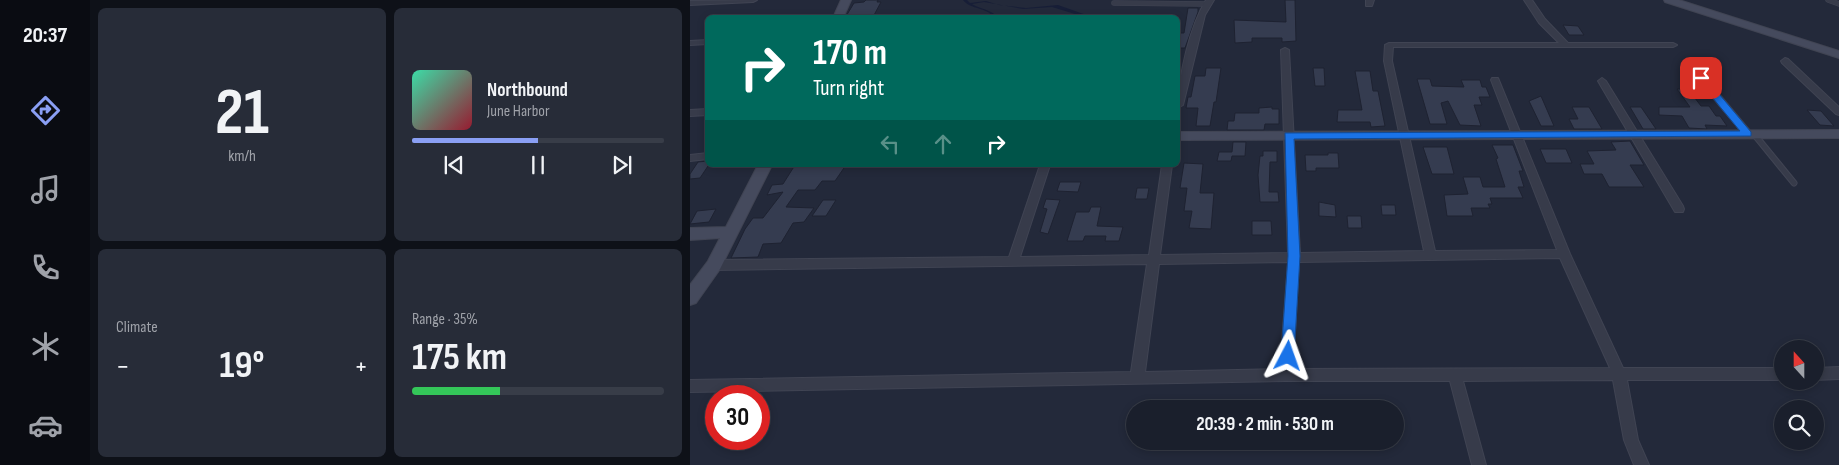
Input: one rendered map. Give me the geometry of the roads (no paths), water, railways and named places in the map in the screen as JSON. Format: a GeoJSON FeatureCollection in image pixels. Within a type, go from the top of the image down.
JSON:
{"type":"FeatureCollection","features":[{"type":"Feature","properties":{"kind":"street"},"geometry":{"type":"LineString","coordinates":[[690,3],[753,0]]}},
{"type":"Feature","properties":{"kind":"street"},"geometry":{"type":"LineString","coordinates":[[839,15],[846,0]]}},
{"type":"Feature","properties":{"kind":"street"},"geometry":{"type":"LineString","coordinates":[[1528,0],[1542,21],[1566,45]]}},
{"type":"Feature","properties":{"kind":"street"},"geometry":{"type":"LineString","coordinates":[[1669,0],[1839,56]]}},
{"type":"Feature","properties":{"kind":"street"},"geometry":{"type":"LineString","coordinates":[[1180,96],[1201,14],[1209,2]]}},
{"type":"Feature","properties":{"kind":"street"},"geometry":{"type":"LineString","coordinates":[[690,43],[705,42]]}},
{"type":"Feature","properties":{"kind":"street"},"geometry":{"type":"LineString","coordinates":[[1430,254],[1388,61],[1389,45],[1673,45]]}},
{"type":"Feature","properties":{"kind":"street"},"geometry":{"type":"LineString","coordinates":[[1285,50],[1294,256],[1286,375]]}},
{"type":"Feature","properties":{"kind":"street"},"geometry":{"type":"LineString","coordinates":[[1785,61],[1839,112]]}},
{"type":"Feature","properties":{"kind":"street"},"geometry":{"type":"LineString","coordinates":[[1701,78],[1751,134]]}},
{"type":"Feature","properties":{"kind":"street"},"geometry":{"type":"LineString","coordinates":[[1495,80],[1564,254],[1619,374],[1631,440],[1642,465]]}},
{"type":"Feature","properties":{"kind":"street"},"geometry":{"type":"LineString","coordinates":[[1602,81],[1680,209]]}},
{"type":"Feature","properties":{"kind":"street"},"geometry":{"type":"LineString","coordinates":[[690,113],[705,112]]}},
{"type":"Feature","properties":{"kind":"street"},"geometry":{"type":"LineString","coordinates":[[1180,136],[1839,134]]}},
{"type":"Feature","properties":{"kind":"street"},"geometry":{"type":"LineString","coordinates":[[690,158],[705,156]]}},
{"type":"Feature","properties":{"kind":"street"},"geometry":{"type":"LineString","coordinates":[[690,298],[714,265],[764,167]]}},
{"type":"Feature","properties":{"kind":"street"},"geometry":{"type":"LineString","coordinates":[[1013,261],[1045,167]]}},
{"type":"Feature","properties":{"kind":"street"},"geometry":{"type":"LineString","coordinates":[[1137,378],[1167,167]]}},
{"type":"Feature","properties":{"kind":"street"},"geometry":{"type":"LineString","coordinates":[[690,234],[731,232]]}},
{"type":"Feature","properties":{"kind":"street"},"geometry":{"type":"LineString","coordinates":[[714,265],[1430,254],[1564,254]]}},
{"type":"Feature","properties":{"kind":"street"},"geometry":{"type":"LineString","coordinates":[[690,386],[1286,375],[1774,374]]}},
{"type":"Feature","properties":{"kind":"street"},"geometry":{"type":"LineString","coordinates":[[1824,374],[1839,374]]}},
{"type":"Feature","properties":{"kind":"street"},"geometry":{"type":"LineString","coordinates":[[1454,375],[1479,465]]}},
{"type":"Feature","properties":{"kind":"lane"},"geometry":{"type":"LineString","coordinates":[[1828,0],[1839,4]]}},
{"type":"Feature","properties":{"kind":"lane"},"geometry":{"type":"LineString","coordinates":[[1114,3],[1209,2]]}},
{"type":"Feature","properties":{"kind":"lane"},"geometry":{"type":"LineString","coordinates":[[1751,134],[1794,183]]}},
{"type":"Feature","properties":{"kind":"water"},"geometry":{"type":"Polygon","coordinates":[[[963,0],[967,0],[970,3],[986,1],[997,4],[984,2],[972,4],[996,15],[991,15],[963,0]]]}},
{"type":"Feature","properties":{"kind":"water"},"geometry":{"type":"Polygon","coordinates":[[[1003,5],[1026,8],[1058,5],[1086,15],[1078,15],[1052,7],[1023,9],[1003,5]]]}}]}
